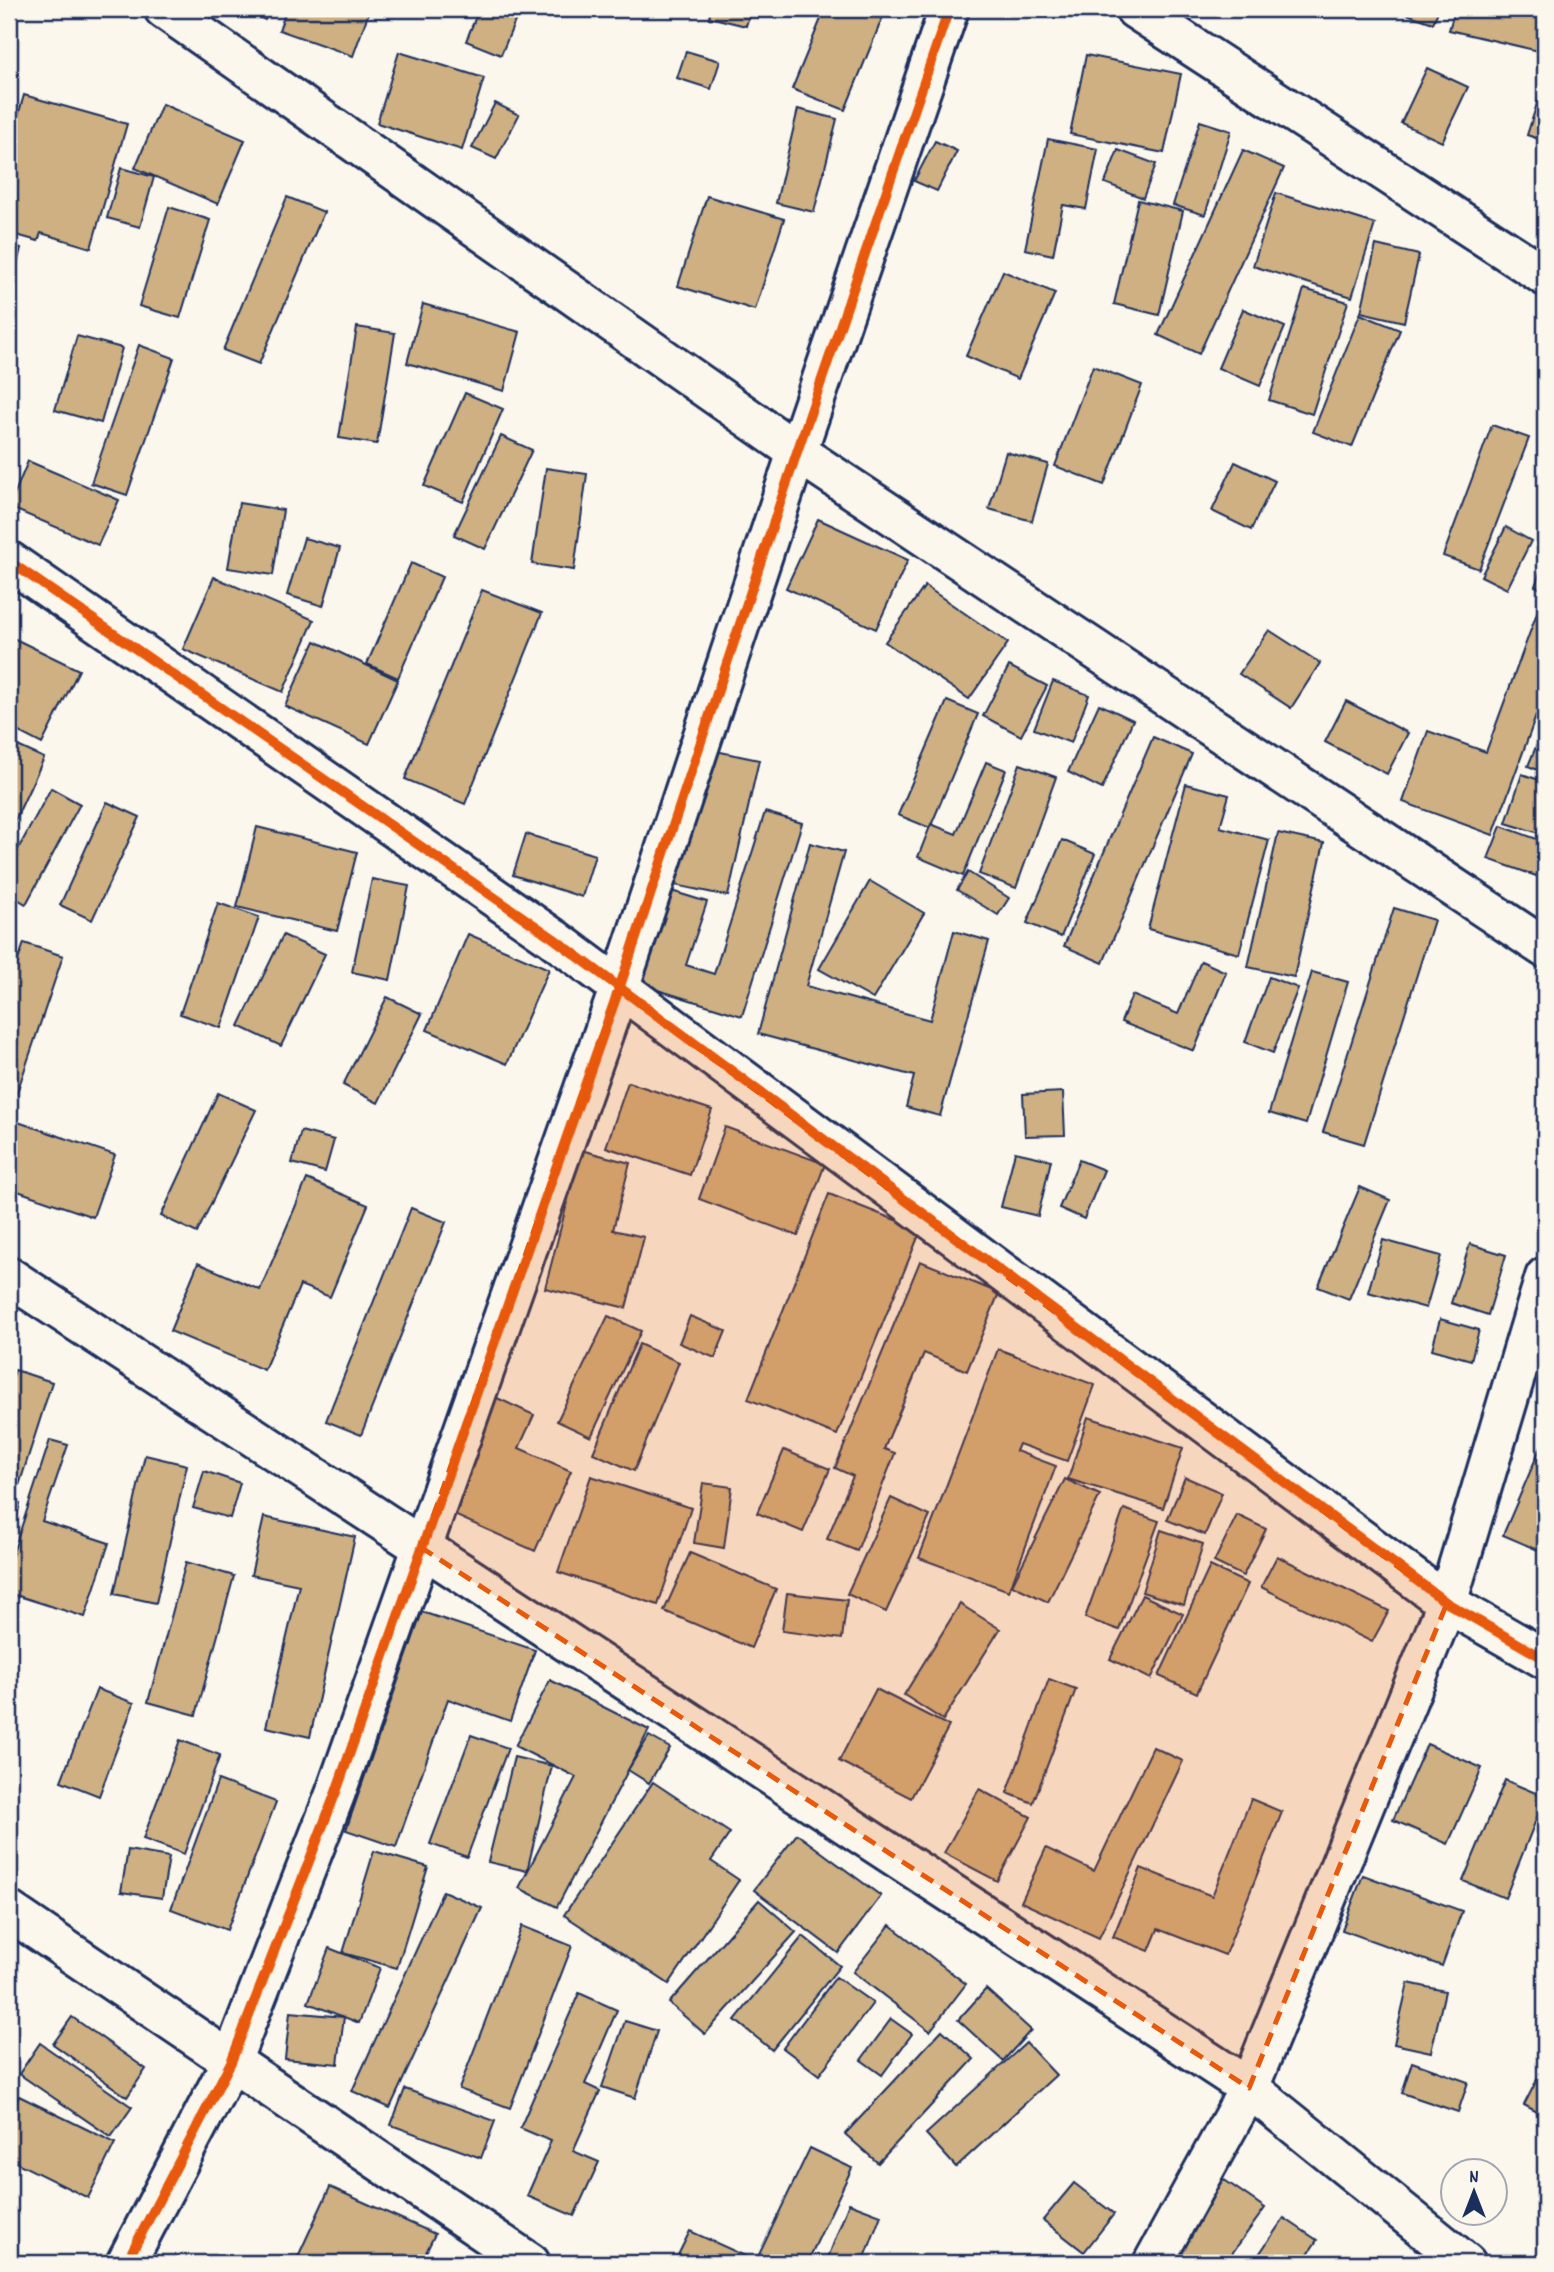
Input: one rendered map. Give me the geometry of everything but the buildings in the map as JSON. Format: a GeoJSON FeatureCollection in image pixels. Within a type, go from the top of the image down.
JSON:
{"type":"FeatureCollection","features":[{"type":"Feature","properties":{"kind":"street"},"geometry":{"type":"LineString","coordinates":[[164,9],[797,452],[1545,948]]}},
{"type":"Feature","properties":{"kind":"street"},"geometry":{"type":"LineString","coordinates":[[126,2263],[231,2062],[336,1792],[619,989],[797,452],[949,9]]}},
{"type":"Feature","properties":{"kind":"street"},"geometry":{"type":"LineString","coordinates":[[1135,9],[1545,276]]}},
{"type":"Feature","properties":{"kind":"street"},"geometry":{"type":"LineString","coordinates":[[9,561],[553,938],[1447,1603],[1545,1659]]}},
{"type":"Feature","properties":{"kind":"street"},"geometry":{"type":"LineString","coordinates":[[9,1277],[1249,2088],[1466,2263]]}},
{"type":"Feature","properties":{"kind":"street"},"geometry":{"type":"LineString","coordinates":[[1153,2263],[1249,2088],[1447,1603],[1545,1277]]}},
{"type":"Feature","properties":{"kind":"street"},"geometry":{"type":"LineString","coordinates":[[9,1911],[530,2263]]}},
{"type":"Feature","properties":{"kind":"highlighted area"},"geometry":{"type":"Polygon","coordinates":[[[619,989],[1447,1603],[1249,2088],[422,1548],[619,989]]]}},
{"type":"Feature","properties":{"kind":"cycle path"},"geometry":{"type":"LineString","coordinates":[[126,2263],[231,2062],[336,1792],[619,989],[797,452],[949,9]]}},
{"type":"Feature","properties":{"kind":"cycle path"},"geometry":{"type":"LineString","coordinates":[[9,561],[553,938],[1447,1603],[1545,1659]]}}]}
